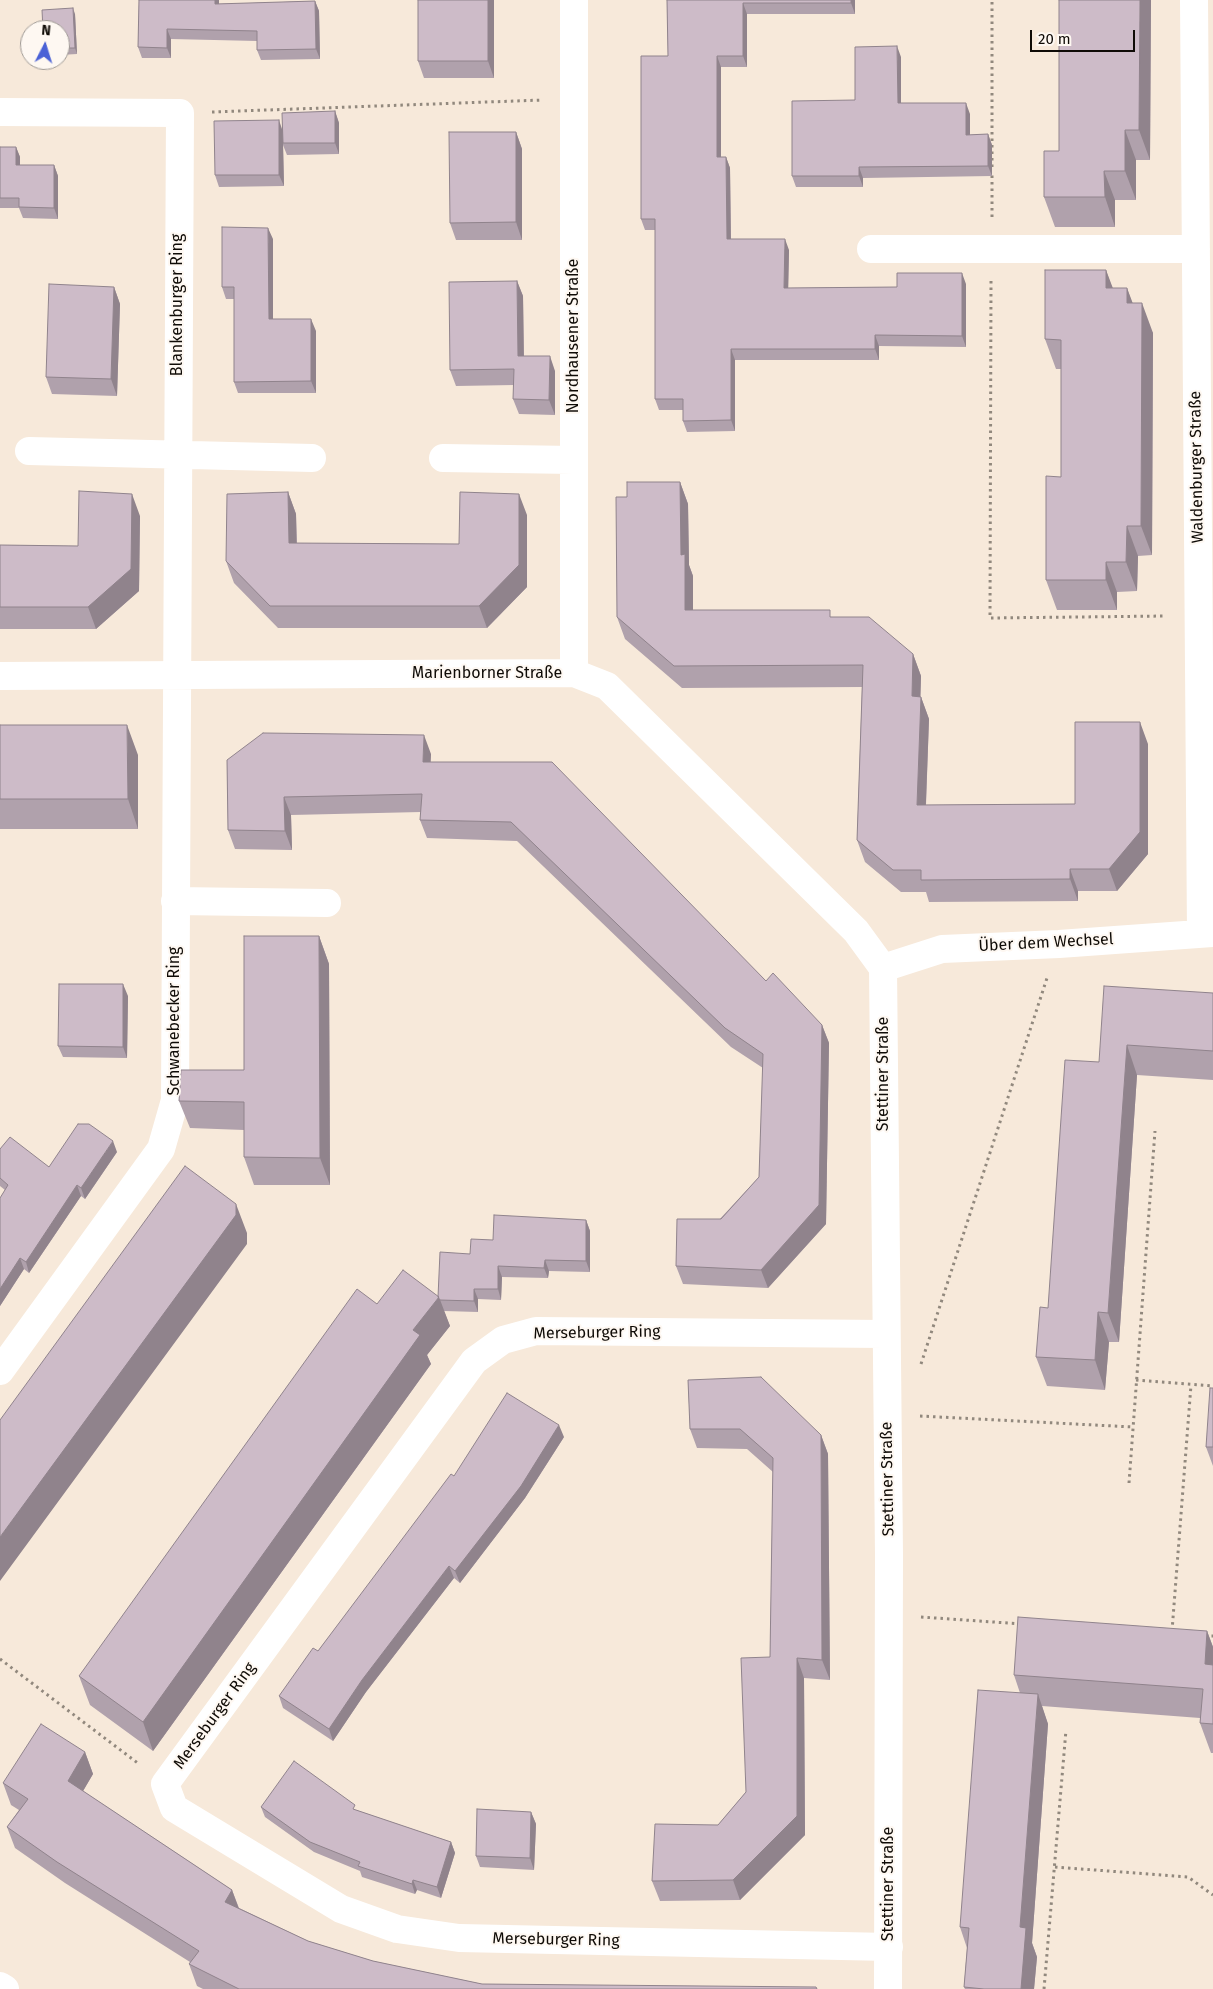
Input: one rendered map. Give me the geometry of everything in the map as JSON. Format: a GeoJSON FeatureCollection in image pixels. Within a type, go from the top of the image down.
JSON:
{"type":"FeatureCollection","features":[{"type":"Feature","properties":{"kind":"street","name":"Nordhausener Straße"},"geometry":{"type":"LineString","coordinates":[[574,0],[574,673]]}},
{"type":"Feature","properties":{"kind":"street","name":"Waldenburger Straße"},"geometry":{"type":"LineString","coordinates":[[1194,0],[1199,615],[1207,933]]}},
{"type":"Feature","properties":{"kind":"street"},"geometry":{"type":"LineString","coordinates":[[0,112],[180,113]]}},
{"type":"Feature","properties":{"kind":"street","name":"Blankenburger Ring"},"geometry":{"type":"LineString","coordinates":[[176,676],[180,113]]}},
{"type":"Feature","properties":{"kind":"street"},"geometry":{"type":"LineString","coordinates":[[871,249],[1196,248]]}},
{"type":"Feature","properties":{"kind":"street"},"geometry":{"type":"LineString","coordinates":[[28,451],[312,458]]}},
{"type":"Feature","properties":{"kind":"street"},"geometry":{"type":"LineString","coordinates":[[444,458],[574,460]]}},
{"type":"Feature","properties":{"kind":"street","name":"Marienborner Straße"},"geometry":{"type":"LineString","coordinates":[[0,676],[574,673],[607,686],[856,931],[883,968]]}},
{"type":"Feature","properties":{"kind":"street","name":"Schwanebecker Ring"},"geometry":{"type":"LineString","coordinates":[[0,1371],[161,1149],[175,1100],[176,676]]}},
{"type":"Feature","properties":{"kind":"street"},"geometry":{"type":"LineString","coordinates":[[176,900],[327,903]]}},
{"type":"Feature","properties":{"kind":"street","name":"Über dem Wechsel"},"geometry":{"type":"LineString","coordinates":[[883,968],[942,949],[1059,944],[1207,933]]}},
{"type":"Feature","properties":{"kind":"street","name":"Stettiner Straße"},"geometry":{"type":"LineString","coordinates":[[883,968],[888,1615],[888,1989]]}},
{"type":"Feature","properties":{"kind":"street","name":"Merseburger Ring"},"geometry":{"type":"LineString","coordinates":[[885,1334],[536,1331],[503,1340],[474,1361],[164,1784],[174,1808],[341,1909],[397,1929],[459,1938],[889,1947]]}},
{"type":"Feature","properties":{"kind":"street"},"geometry":{"type":"LineString","coordinates":[[0,1986],[5,1989]]}},
{"type":"Feature","properties":{"kind":"path"},"geometry":{"type":"LineString","coordinates":[[180,113],[574,100]]}},
{"type":"Feature","properties":{"kind":"path"},"geometry":{"type":"LineString","coordinates":[[991,560],[990,618],[1199,615]]}},
{"type":"Feature","properties":{"kind":"path"},"geometry":{"type":"LineString","coordinates":[[920,1368],[1059,944]]}},
{"type":"Feature","properties":{"kind":"path"},"geometry":{"type":"LineString","coordinates":[[1129,1483],[1155,1131]]}},
{"type":"Feature","properties":{"kind":"path"},"geometry":{"type":"LineString","coordinates":[[1136,1380],[1213,1386]]}},
{"type":"Feature","properties":{"kind":"path"},"geometry":{"type":"LineString","coordinates":[[1180,1634],[1172,1634],[1191,1385]]}},
{"type":"Feature","properties":{"kind":"path"},"geometry":{"type":"LineString","coordinates":[[887,1414],[1133,1426]]}},
{"type":"Feature","properties":{"kind":"path"},"geometry":{"type":"LineString","coordinates":[[888,1615],[1025,1624]]}},
{"type":"Feature","properties":{"kind":"path"},"geometry":{"type":"LineString","coordinates":[[1196,1635],[1213,1636]]}},
{"type":"Feature","properties":{"kind":"path"},"geometry":{"type":"LineString","coordinates":[[0,1659],[164,1784]]}},
{"type":"Feature","properties":{"kind":"path"},"geometry":{"type":"LineString","coordinates":[[1044,1989],[1066,1730]]}},
{"type":"Feature","properties":{"kind":"path"},"geometry":{"type":"LineString","coordinates":[[1055,1867],[1188,1876],[1213,1896]]}},
{"type":"Feature","properties":{"kind":"building"},"geometry":{"type":"Polygon","coordinates":[[[139,0],[215,0],[215,4],[315,1],[316,49],[257,50],[257,31],[167,29],[167,48],[138,47],[139,0]]]}},
{"type":"Feature","properties":{"kind":"building"},"geometry":{"type":"Polygon","coordinates":[[[418,0],[488,0],[488,61],[418,61],[418,0]]]}},
{"type":"Feature","properties":{"kind":"building"},"geometry":{"type":"Polygon","coordinates":[[[667,0],[851,0],[851,3],[743,3],[743,56],[717,56],[717,157],[726,157],[727,239],[785,239],[784,288],[897,287],[897,273],[962,273],[962,336],[875,335],[875,349],[731,349],[731,420],[683,421],[683,399],[655,399],[655,219],[641,219],[641,56],[668,56],[667,0]]]}},
{"type":"Feature","properties":{"kind":"building"},"geometry":{"type":"Polygon","coordinates":[[[1059,0],[1140,0],[1139,130],[1125,130],[1125,171],[1104,171],[1105,197],[1044,197],[1044,151],[1059,151],[1059,0]]]}},
{"type":"Feature","properties":{"kind":"building"},"geometry":{"type":"Polygon","coordinates":[[[73,8],[75,48],[70,48],[70,20],[42,20],[42,10],[73,8]]]}},
{"type":"Feature","properties":{"kind":"building"},"geometry":{"type":"Polygon","coordinates":[[[897,46],[898,103],[966,103],[966,135],[988,134],[988,166],[859,167],[859,176],[792,176],[792,101],[855,100],[855,47],[897,46]]]}},
{"type":"Feature","properties":{"kind":"building"},"geometry":{"type":"Polygon","coordinates":[[[335,111],[335,143],[283,143],[282,113],[335,111]]]}},
{"type":"Feature","properties":{"kind":"building"},"geometry":{"type":"Polygon","coordinates":[[[279,120],[279,175],[215,175],[214,121],[279,120]]]}},
{"type":"Feature","properties":{"kind":"building"},"geometry":{"type":"Polygon","coordinates":[[[449,132],[516,132],[516,222],[450,223],[449,132]]]}},
{"type":"Feature","properties":{"kind":"building"},"geometry":{"type":"Polygon","coordinates":[[[0,147],[16,147],[16,165],[54,165],[54,208],[19,207],[19,198],[0,198],[0,147]]]}},
{"type":"Feature","properties":{"kind":"building"},"geometry":{"type":"Polygon","coordinates":[[[222,227],[268,228],[269,319],[311,319],[311,381],[234,382],[234,287],[222,287],[222,227]]]}},
{"type":"Feature","properties":{"kind":"building"},"geometry":{"type":"Polygon","coordinates":[[[1045,270],[1106,270],[1106,288],[1127,288],[1127,303],[1142,303],[1141,526],[1127,526],[1126,562],[1106,562],[1106,580],[1046,580],[1046,476],[1061,477],[1061,340],[1045,339],[1045,270]]]}},
{"type":"Feature","properties":{"kind":"building"},"geometry":{"type":"Polygon","coordinates":[[[517,281],[518,356],[550,356],[549,400],[513,399],[514,369],[450,370],[449,282],[517,281]]]}},
{"type":"Feature","properties":{"kind":"building"},"geometry":{"type":"Polygon","coordinates":[[[49,284],[114,287],[111,379],[46,377],[49,284]]]}},
{"type":"Feature","properties":{"kind":"building"},"geometry":{"type":"Polygon","coordinates":[[[627,482],[680,482],[681,555],[685,554],[685,610],[830,610],[830,617],[869,617],[913,654],[912,696],[921,697],[917,805],[1075,804],[1075,722],[1140,722],[1140,832],[1109,869],[1070,869],[1070,879],[921,880],[921,870],[893,870],[857,840],[863,665],[674,666],[617,617],[616,497],[627,497],[627,482]]]}},
{"type":"Feature","properties":{"kind":"building"},"geometry":{"type":"Polygon","coordinates":[[[79,491],[132,494],[131,569],[88,607],[0,607],[0,545],[78,546],[79,491]]]}},
{"type":"Feature","properties":{"kind":"building"},"geometry":{"type":"Polygon","coordinates":[[[288,492],[289,543],[459,544],[460,492],[519,494],[519,565],[479,606],[270,606],[226,561],[227,494],[288,492]]]}},
{"type":"Feature","properties":{"kind":"building"},"geometry":{"type":"Polygon","coordinates":[[[0,725],[127,725],[128,799],[0,799],[0,725]]]}},
{"type":"Feature","properties":{"kind":"building"},"geometry":{"type":"Polygon","coordinates":[[[263,733],[424,735],[423,762],[552,762],[766,981],[773,973],[822,1025],[819,1205],[761,1270],[676,1266],[677,1219],[721,1219],[759,1177],[763,1054],[725,1028],[511,822],[420,820],[422,794],[284,797],[285,831],[228,830],[227,760],[263,733]]]}},
{"type":"Feature","properties":{"kind":"building"},"geometry":{"type":"Polygon","coordinates":[[[244,936],[319,936],[320,1158],[244,1157],[244,1102],[179,1101],[181,1070],[244,1070],[244,936]]]}},
{"type":"Feature","properties":{"kind":"building"},"geometry":{"type":"Polygon","coordinates":[[[59,984],[123,984],[123,1047],[58,1046],[59,984]]]}},
{"type":"Feature","properties":{"kind":"building"},"geometry":{"type":"Polygon","coordinates":[[[1104,986],[1213,993],[1213,1051],[1127,1045],[1108,1313],[1098,1312],[1095,1360],[1036,1357],[1040,1307],[1048,1308],[1065,1060],[1099,1062],[1104,986]]]}},
{"type":"Feature","properties":{"kind":"building"},"geometry":{"type":"Polygon","coordinates":[[[78,1124],[89,1124],[113,1141],[81,1188],[77,1185],[26,1262],[20,1258],[0,1289],[0,1198],[8,1185],[0,1178],[0,1149],[10,1137],[49,1167],[78,1124]]]}},
{"type":"Feature","properties":{"kind":"building"},"geometry":{"type":"Polygon","coordinates":[[[185,1166],[236,1204],[236,1215],[0,1537],[0,1420],[185,1166]]]}},
{"type":"Feature","properties":{"kind":"building"},"geometry":{"type":"Polygon","coordinates":[[[494,1215],[586,1220],[586,1261],[545,1260],[544,1268],[498,1266],[498,1289],[474,1289],[474,1301],[440,1300],[438,1297],[440,1252],[470,1254],[471,1239],[493,1240],[494,1215]]]}},
{"type":"Feature","properties":{"kind":"building"},"geometry":{"type":"Polygon","coordinates":[[[403,1270],[439,1297],[413,1330],[420,1335],[143,1722],[79,1676],[357,1289],[377,1304],[403,1270]]]}},
{"type":"Feature","properties":{"kind":"building"},"geometry":{"type":"Polygon","coordinates":[[[761,1377],[821,1435],[822,1660],[797,1658],[797,1816],[733,1880],[652,1881],[655,1824],[718,1825],[746,1792],[741,1658],[770,1657],[773,1458],[740,1429],[690,1429],[688,1380],[761,1377]]]}},
{"type":"Feature","properties":{"kind":"building"},"geometry":{"type":"Polygon","coordinates":[[[1210,1388],[1213,1388],[1213,1447],[1206,1447],[1210,1388]]]}},
{"type":"Feature","properties":{"kind":"building"},"geometry":{"type":"Polygon","coordinates":[[[507,1393],[559,1425],[521,1486],[455,1571],[449,1566],[362,1680],[329,1729],[279,1696],[313,1648],[318,1651],[451,1474],[454,1476],[507,1393]]]}},
{"type":"Feature","properties":{"kind":"building"},"geometry":{"type":"Polygon","coordinates":[[[1018,1617],[1207,1631],[1205,1664],[1213,1665],[1213,1724],[1200,1723],[1203,1689],[1014,1675],[1018,1617]]]}},
{"type":"Feature","properties":{"kind":"building"},"geometry":{"type":"Polygon","coordinates":[[[978,1690],[1038,1694],[1020,1927],[1026,1928],[1021,1989],[964,1987],[969,1928],[960,1927],[978,1690]]]}},
{"type":"Feature","properties":{"kind":"building"},"geometry":{"type":"Polygon","coordinates":[[[41,1724],[85,1752],[68,1781],[232,1890],[225,1902],[308,1941],[373,1961],[482,1984],[816,1987],[817,1989],[239,1989],[189,1964],[199,1951],[57,1862],[7,1827],[28,1799],[3,1783],[41,1724]]]}},
{"type":"Feature","properties":{"kind":"building"},"geometry":{"type":"Polygon","coordinates":[[[294,1761],[355,1805],[353,1809],[451,1842],[437,1887],[413,1880],[412,1884],[358,1866],[360,1862],[310,1842],[261,1807],[294,1761]]]}},
{"type":"Feature","properties":{"kind":"building"},"geometry":{"type":"Polygon","coordinates":[[[477,1809],[531,1812],[530,1858],[476,1856],[477,1809]]]}}]}
